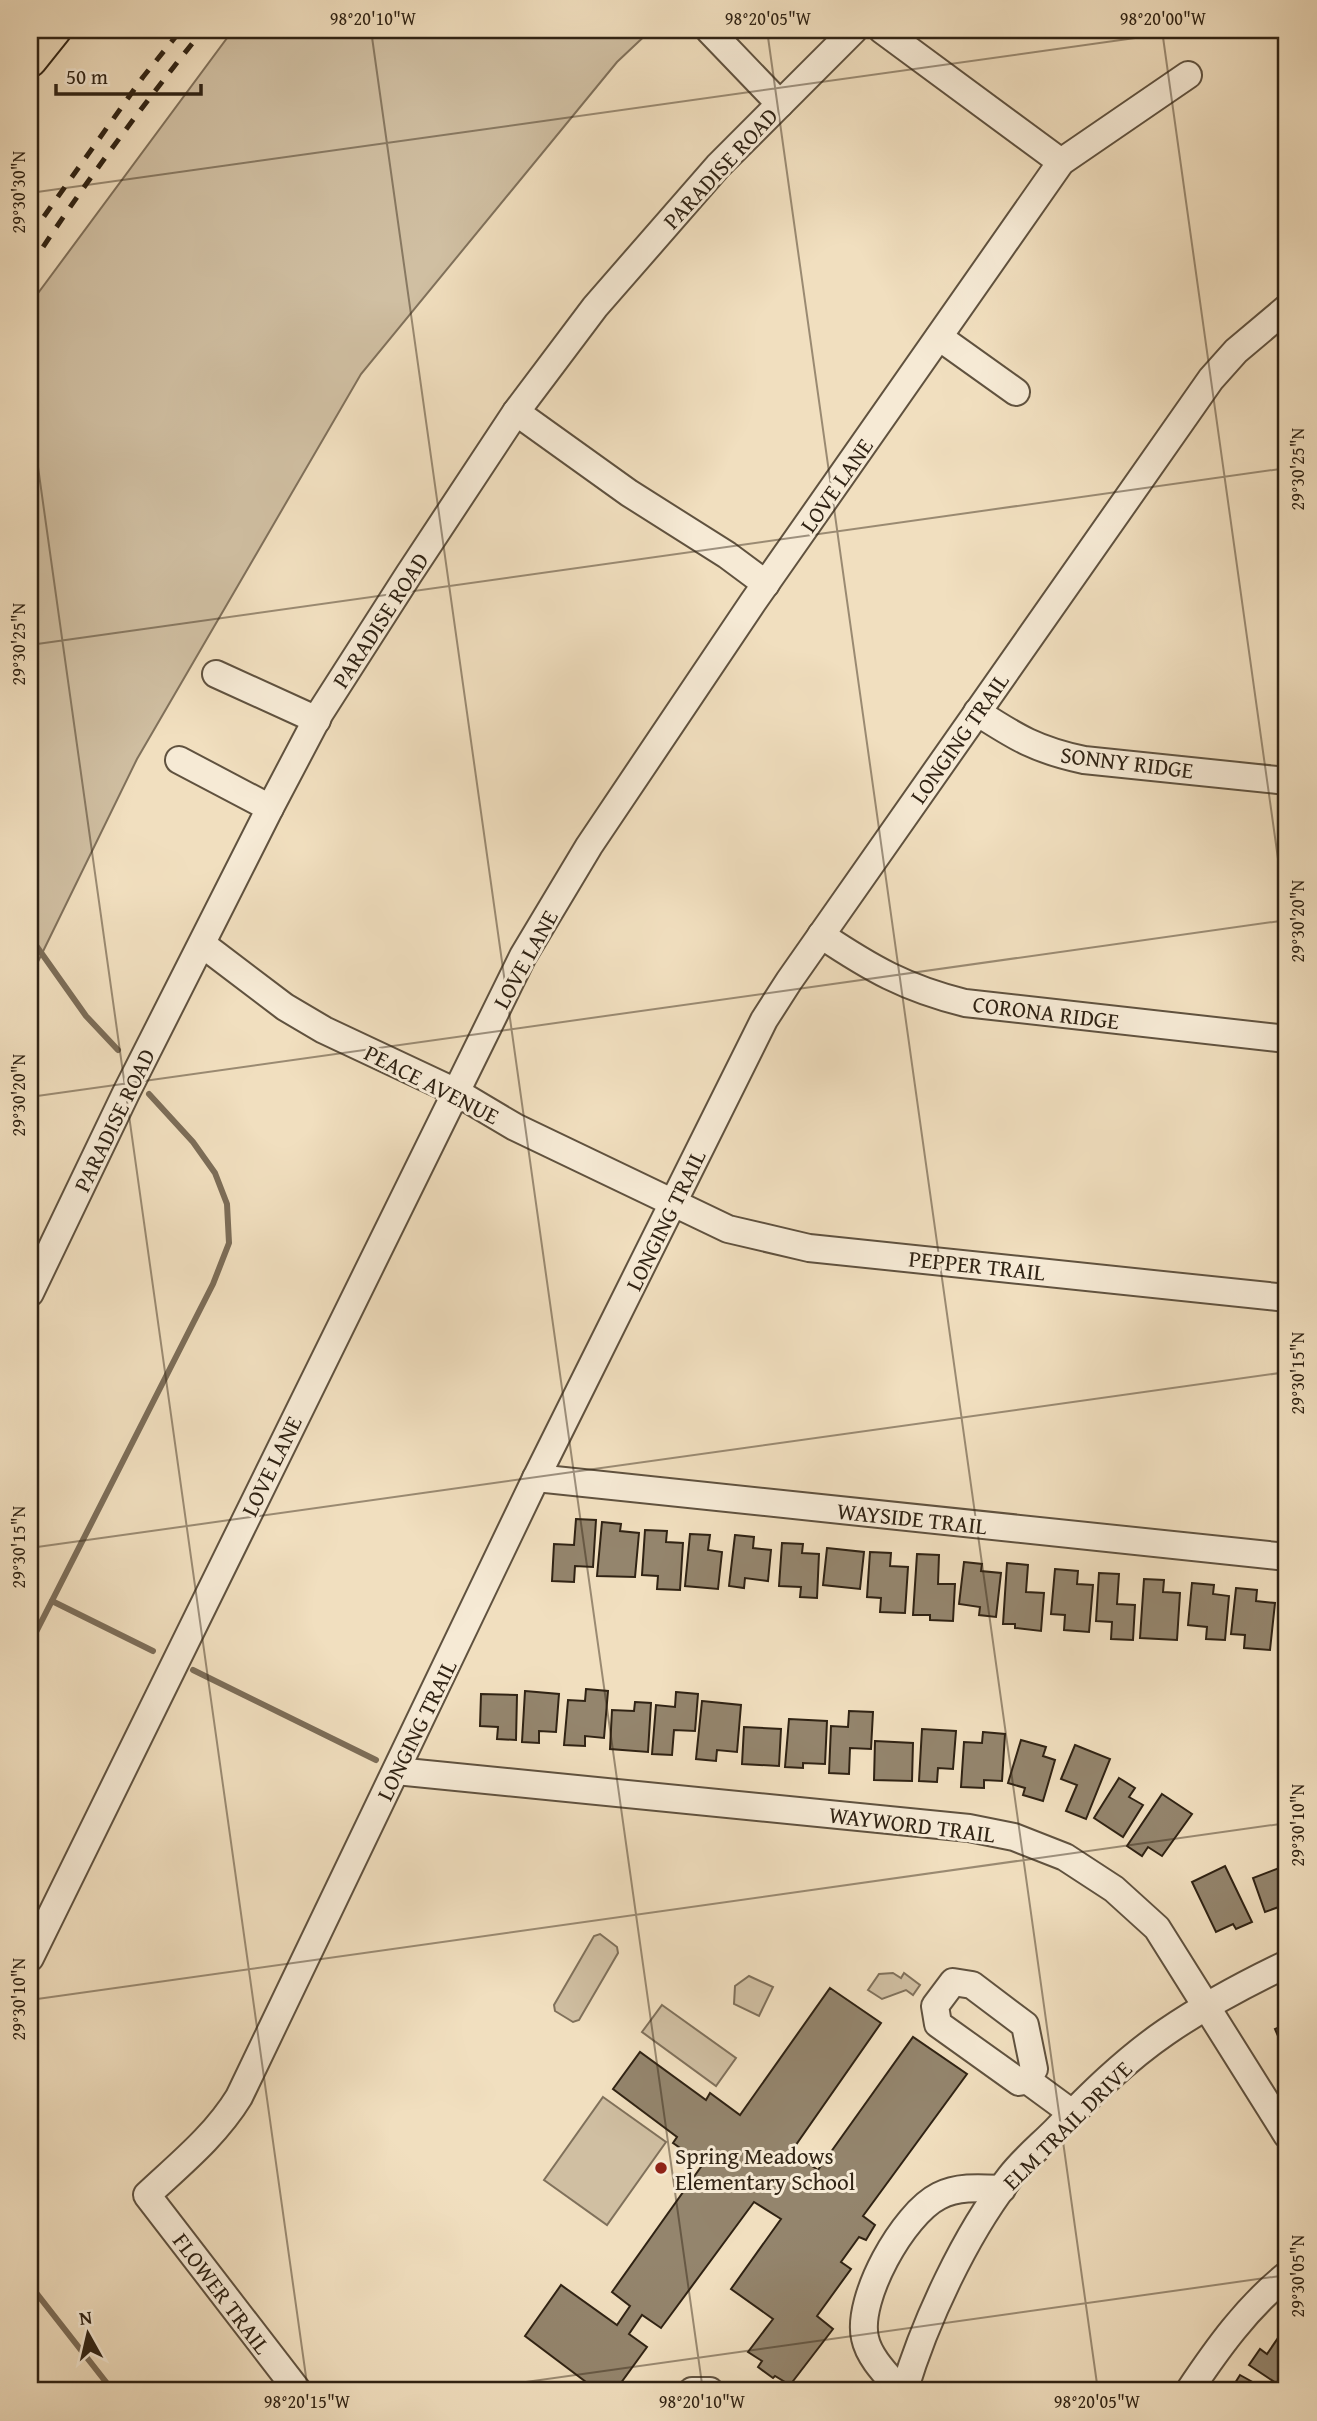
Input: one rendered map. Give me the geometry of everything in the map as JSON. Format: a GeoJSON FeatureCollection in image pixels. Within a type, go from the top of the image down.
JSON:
{"type":"FeatureCollection","features":[{"type":"Feature","properties":{"kind":"main road"},"geometry":{"type":"LineString","coordinates":[[30,60],[54,30]]}},
{"type":"Feature","properties":{"kind":"street"},"geometry":{"type":"LineString","coordinates":[[709,30],[780,104]]}},
{"type":"Feature","properties":{"kind":"street","name":"PARADISE ROAD"},"geometry":{"type":"LineString","coordinates":[[30,1293],[126,1093],[270,808],[317,720],[409,573],[516,412],[595,307],[718,166],[854,30]]}},
{"type":"Feature","properties":{"kind":"street"},"geometry":{"type":"LineString","coordinates":[[883,30],[1061,162]]}},
{"type":"Feature","properties":{"kind":"street","name":"LOVE LANE"},"geometry":{"type":"LineString","coordinates":[[30,1958],[523,956],[589,846],[766,584],[1061,162],[1188,75]]}},
{"type":"Feature","properties":{"kind":"street","name":"LONGING TRAIL"},"geometry":{"type":"LineString","coordinates":[[147,2195],[208,2138],[228,2116],[239,2098],[536,1478],[764,1020],[821,934],[1211,379],[1236,351],[1287,308]]}},
{"type":"Feature","properties":{"kind":"street"},"geometry":{"type":"LineString","coordinates":[[939,337],[1016,392]]}},
{"type":"Feature","properties":{"kind":"street"},"geometry":{"type":"LineString","coordinates":[[516,412],[629,493],[727,555],[766,584]]}},
{"type":"Feature","properties":{"kind":"street"},"geometry":{"type":"LineString","coordinates":[[216,674],[317,720]]}},
{"type":"Feature","properties":{"kind":"street","name":"SONNY RIDGE"},"geometry":{"type":"LineString","coordinates":[[977,712],[1017,738],[1051,753],[1084,760],[1287,781]]}},
{"type":"Feature","properties":{"kind":"street"},"geometry":{"type":"LineString","coordinates":[[179,760],[270,808]]}},
{"type":"Feature","properties":{"kind":"street","name":"CORONA RIDGE"},"geometry":{"type":"LineString","coordinates":[[821,934],[874,970],[903,984],[965,1003],[1287,1039]]}},
{"type":"Feature","properties":{"kind":"street","name":"PEACE AVENUE"},"geometry":{"type":"LineString","coordinates":[[202,944],[285,1007],[324,1030],[456,1092],[515,1128],[673,1203]]}},
{"type":"Feature","properties":{"kind":"street","name":"PEPPER TRAIL"},"geometry":{"type":"LineString","coordinates":[[673,1203],[728,1229],[809,1248],[1287,1298]]}},
{"type":"Feature","properties":{"kind":"street","name":"WAYSIDE TRAIL"},"geometry":{"type":"LineString","coordinates":[[536,1478],[1287,1557]]}},
{"type":"Feature","properties":{"kind":"street","name":"WAYWORD TRAIL"},"geometry":{"type":"LineString","coordinates":[[396,1771],[969,1828],[1014,1837],[1065,1857],[1114,1889],[1157,1928],[1287,2135]]}},
{"type":"Feature","properties":{"kind":"street","name":"ELM TRAIL DRIVE"},"geometry":{"type":"LineString","coordinates":[[902,2391],[938,2302],[968,2242],[1010,2176],[1122,2065],[1166,2032],[1248,1982],[1287,1964]]}},
{"type":"Feature","properties":{"kind":"street"},"geometry":{"type":"LineString","coordinates":[[1027,2080],[1072,2113]]}},
{"type":"Feature","properties":{"kind":"street"},"geometry":{"type":"LineString","coordinates":[[902,2391],[872,2355],[865,2338],[864,2311],[879,2273],[901,2232],[937,2196],[960,2189],[1002,2189]]}},
{"type":"Feature","properties":{"kind":"street","name":"FLOWER TRAIL"},"geometry":{"type":"LineString","coordinates":[[147,2195],[298,2391]]}},
{"type":"Feature","properties":{"kind":"street"},"geometry":{"type":"LineString","coordinates":[[1189,2391],[1244,2316],[1287,2275]]}},
{"type":"Feature","properties":{"kind":"street"},"geometry":{"type":"LineString","coordinates":[[692,2391],[710,2391]]}},
{"type":"Feature","properties":{"kind":"shaded area"},"geometry":{"type":"Polygon","coordinates":[[[233,30],[651,30],[617,62],[361,374],[137,759],[30,978],[30,304],[233,30]]]}},
{"type":"Feature","properties":{"kind":"shaded area"},"geometry":{"type":"Polygon","coordinates":[[[600,1934],[617,1947],[618,1953],[579,2020],[573,2022],[555,2011],[554,2005],[594,1936],[600,1934]]]}},
{"type":"Feature","properties":{"kind":"shaded area"},"geometry":{"type":"Polygon","coordinates":[[[893,1973],[901,1978],[904,1973],[920,1985],[913,1995],[906,1990],[882,1999],[868,1990],[879,1974],[893,1973]]]}},
{"type":"Feature","properties":{"kind":"shaded area"},"geometry":{"type":"Polygon","coordinates":[[[749,1976],[773,1987],[759,2016],[734,2004],[735,1986],[749,1976]]]}},
{"type":"Feature","properties":{"kind":"shaded area"},"geometry":{"type":"Polygon","coordinates":[[[662,2005],[736,2058],[716,2086],[642,2032],[662,2005]]]}},
{"type":"Feature","properties":{"kind":"shaded area"},"geometry":{"type":"Polygon","coordinates":[[[603,2097],[666,2142],[607,2225],[544,2180],[603,2097]]]}},
{"type":"Feature","properties":{"kind":"building"},"geometry":{"type":"Polygon","coordinates":[[[576,1519],[596,1520],[593,1567],[575,1566],[574,1582],[552,1581],[554,1544],[574,1545],[576,1519]]]}},
{"type":"Feature","properties":{"kind":"building"},"geometry":{"type":"Polygon","coordinates":[[[602,1522],[621,1524],[620,1531],[639,1533],[635,1577],[597,1576],[602,1522]]]}},
{"type":"Feature","properties":{"kind":"building"},"geometry":{"type":"Polygon","coordinates":[[[645,1530],[667,1531],[666,1542],[683,1543],[680,1590],[657,1589],[658,1576],[642,1575],[645,1530]]]}},
{"type":"Feature","properties":{"kind":"building"},"geometry":{"type":"Polygon","coordinates":[[[690,1534],[710,1535],[708,1550],[722,1552],[718,1589],[685,1586],[690,1534]]]}},
{"type":"Feature","properties":{"kind":"building"},"geometry":{"type":"Polygon","coordinates":[[[735,1535],[754,1537],[753,1548],[771,1550],[768,1581],[745,1578],[744,1588],[729,1586],[735,1535]]]}},
{"type":"Feature","properties":{"kind":"building"},"geometry":{"type":"Polygon","coordinates":[[[782,1543],[803,1544],[802,1553],[819,1554],[817,1598],[800,1597],[801,1587],[779,1586],[782,1543]]]}},
{"type":"Feature","properties":{"kind":"building"},"geometry":{"type":"Polygon","coordinates":[[[827,1548],[864,1552],[860,1589],[823,1585],[827,1548]]]}},
{"type":"Feature","properties":{"kind":"building"},"geometry":{"type":"Polygon","coordinates":[[[870,1552],[891,1553],[890,1566],[908,1567],[905,1613],[880,1612],[881,1598],[867,1597],[870,1552]]]}},
{"type":"Feature","properties":{"kind":"building"},"geometry":{"type":"Polygon","coordinates":[[[917,1554],[939,1555],[938,1584],[955,1584],[953,1621],[930,1620],[930,1615],[913,1615],[917,1554]]]}},
{"type":"Feature","properties":{"kind":"building"},"geometry":{"type":"Polygon","coordinates":[[[964,1562],[982,1564],[981,1571],[1001,1573],[996,1617],[979,1615],[980,1607],[959,1604],[964,1562]]]}},
{"type":"Feature","properties":{"kind":"building"},"geometry":{"type":"Polygon","coordinates":[[[1007,1563],[1028,1565],[1026,1592],[1044,1593],[1041,1631],[1015,1628],[1015,1624],[1003,1624],[1007,1563]]]}},
{"type":"Feature","properties":{"kind":"building"},"geometry":{"type":"Polygon","coordinates":[[[1055,1569],[1078,1571],[1077,1584],[1093,1585],[1089,1632],[1064,1630],[1065,1615],[1051,1614],[1055,1569]]]}},
{"type":"Feature","properties":{"kind":"building"},"geometry":{"type":"Polygon","coordinates":[[[1099,1573],[1119,1574],[1117,1604],[1135,1605],[1133,1640],[1111,1639],[1112,1622],[1096,1621],[1099,1573]]]}},
{"type":"Feature","properties":{"kind":"building"},"geometry":{"type":"Polygon","coordinates":[[[1144,1579],[1164,1580],[1163,1592],[1180,1593],[1177,1640],[1140,1638],[1144,1579]]]}},
{"type":"Feature","properties":{"kind":"building"},"geometry":{"type":"Polygon","coordinates":[[[1192,1583],[1214,1585],[1213,1594],[1229,1596],[1225,1640],[1206,1639],[1207,1627],[1188,1625],[1192,1583]]]}},
{"type":"Feature","properties":{"kind":"building"},"geometry":{"type":"Polygon","coordinates":[[[1236,1588],[1257,1590],[1256,1601],[1275,1603],[1270,1650],[1244,1648],[1245,1635],[1231,1634],[1236,1588]]]}},
{"type":"Feature","properties":{"kind":"building"},"geometry":{"type":"Polygon","coordinates":[[[1285,1594],[1287,1637],[1280,1637],[1285,1594]]]}},
{"type":"Feature","properties":{"kind":"building"},"geometry":{"type":"Polygon","coordinates":[[[586,1689],[608,1691],[604,1738],[585,1736],[585,1746],[564,1745],[568,1700],[585,1701],[586,1689]]]}},
{"type":"Feature","properties":{"kind":"building"},"geometry":{"type":"Polygon","coordinates":[[[525,1691],[559,1694],[556,1732],[539,1731],[539,1743],[522,1742],[525,1691]]]}},
{"type":"Feature","properties":{"kind":"building"},"geometry":{"type":"Polygon","coordinates":[[[676,1692],[698,1694],[695,1731],[674,1730],[672,1755],[652,1754],[656,1705],[675,1707],[676,1692]]]}},
{"type":"Feature","properties":{"kind":"building"},"geometry":{"type":"Polygon","coordinates":[[[481,1694],[517,1695],[516,1740],[497,1739],[498,1727],[480,1726],[481,1694]]]}},
{"type":"Feature","properties":{"kind":"building"},"geometry":{"type":"Polygon","coordinates":[[[702,1701],[741,1705],[737,1752],[717,1750],[716,1761],[696,1759],[702,1701]]]}},
{"type":"Feature","properties":{"kind":"building"},"geometry":{"type":"Polygon","coordinates":[[[635,1702],[651,1703],[648,1752],[610,1749],[612,1710],[634,1711],[635,1702]]]}},
{"type":"Feature","properties":{"kind":"building"},"geometry":{"type":"Polygon","coordinates":[[[849,1711],[873,1712],[871,1749],[850,1748],[849,1774],[829,1773],[831,1726],[848,1727],[849,1711]]]}},
{"type":"Feature","properties":{"kind":"building"},"geometry":{"type":"Polygon","coordinates":[[[789,1719],[827,1721],[825,1764],[803,1763],[803,1768],[785,1767],[789,1719]]]}},
{"type":"Feature","properties":{"kind":"building"},"geometry":{"type":"Polygon","coordinates":[[[744,1727],[781,1729],[779,1766],[742,1764],[744,1727]]]}},
{"type":"Feature","properties":{"kind":"building"},"geometry":{"type":"Polygon","coordinates":[[[922,1729],[956,1731],[953,1769],[938,1768],[937,1782],[919,1781],[922,1729]]]}},
{"type":"Feature","properties":{"kind":"building"},"geometry":{"type":"Polygon","coordinates":[[[983,1732],[1005,1734],[1002,1781],[984,1780],[984,1788],[961,1787],[964,1742],[982,1743],[983,1732]]]}},
{"type":"Feature","properties":{"kind":"building"},"geometry":{"type":"Polygon","coordinates":[[[1021,1740],[1046,1747],[1043,1756],[1055,1760],[1043,1801],[1023,1795],[1025,1788],[1008,1783],[1021,1740]]]}},
{"type":"Feature","properties":{"kind":"building"},"geometry":{"type":"Polygon","coordinates":[[[875,1741],[913,1743],[912,1781],[874,1780],[875,1741]]]}},
{"type":"Feature","properties":{"kind":"building"},"geometry":{"type":"Polygon","coordinates":[[[1075,1745],[1110,1759],[1086,1819],[1066,1811],[1077,1785],[1061,1779],[1075,1745]]]}},
{"type":"Feature","properties":{"kind":"building"},"geometry":{"type":"Polygon","coordinates":[[[1119,1778],[1135,1788],[1129,1797],[1143,1805],[1123,1837],[1094,1818],[1119,1778]]]}},
{"type":"Feature","properties":{"kind":"building"},"geometry":{"type":"Polygon","coordinates":[[[1162,1794],[1192,1814],[1162,1856],[1148,1847],[1142,1856],[1127,1846],[1162,1794]]]}},
{"type":"Feature","properties":{"kind":"building"},"geometry":{"type":"Polygon","coordinates":[[[1287,1865],[1287,1904],[1265,1912],[1253,1878],[1287,1865]]]}},
{"type":"Feature","properties":{"kind":"building"},"geometry":{"type":"Polygon","coordinates":[[[1225,1866],[1252,1922],[1236,1929],[1233,1924],[1216,1932],[1192,1882],[1225,1866]]]}},
{"type":"Feature","properties":{"kind":"building"},"geometry":{"type":"Polygon","coordinates":[[[830,1988],[881,2023],[791,2152],[818,2170],[913,2037],[967,2074],[863,2216],[875,2225],[866,2240],[859,2237],[841,2262],[851,2269],[817,2316],[833,2329],[790,2385],[775,2376],[773,2378],[758,2367],[762,2361],[748,2352],[773,2319],[731,2289],[781,2219],[754,2202],[661,2328],[642,2315],[629,2334],[647,2347],[615,2391],[598,2391],[525,2336],[561,2285],[617,2325],[630,2306],[612,2292],[703,2164],[673,2143],[677,2137],[613,2089],[640,2052],[706,2100],[710,2093],[740,2115],[830,1988]]]}},
{"type":"Feature","properties":{"kind":"building"},"geometry":{"type":"Polygon","coordinates":[[[1287,2024],[1287,2057],[1275,2029],[1287,2024]]]}},
{"type":"Feature","properties":{"kind":"building"},"geometry":{"type":"Polygon","coordinates":[[[1278,2338],[1287,2344],[1285,2389],[1249,2365],[1260,2349],[1267,2354],[1278,2338]]]}},
{"type":"Feature","properties":{"kind":"building"},"geometry":{"type":"Polygon","coordinates":[[[1240,2375],[1258,2385],[1254,2391],[1230,2391],[1240,2375]]]}},
{"type":"Feature","properties":{"kind":"waterway"},"geometry":{"type":"LineString","coordinates":[[30,937],[86,1016],[118,1050]]}},
{"type":"Feature","properties":{"kind":"waterway"},"geometry":{"type":"LineString","coordinates":[[30,1644],[213,1284],[229,1243],[227,1204],[215,1173],[193,1142],[149,1094]]}},
{"type":"Feature","properties":{"kind":"waterway"},"geometry":{"type":"LineString","coordinates":[[52,1601],[153,1651]]}},
{"type":"Feature","properties":{"kind":"waterway"},"geometry":{"type":"LineString","coordinates":[[193,1670],[376,1760]]}},
{"type":"Feature","properties":{"kind":"waterway"},"geometry":{"type":"LineString","coordinates":[[30,2285],[113,2391]]}},
{"type":"Feature","properties":{"kind":"railway"},"geometry":{"type":"LineString","coordinates":[[30,236],[143,77],[181,30]]}},
{"type":"Feature","properties":{"kind":"railway"},"geometry":{"type":"LineString","coordinates":[[30,267],[114,146],[203,30]]}},
{"type":"Feature","properties":{"kind":"place","name":"Spring Meadows Elementary School"},"geometry":{"type":"Point","coordinates":[661,2168]}}]}
